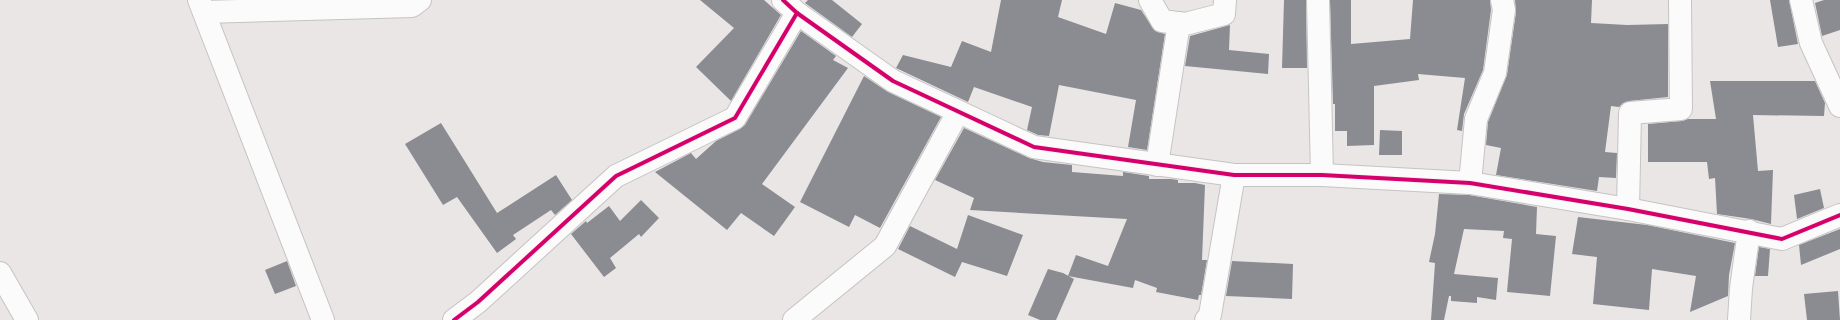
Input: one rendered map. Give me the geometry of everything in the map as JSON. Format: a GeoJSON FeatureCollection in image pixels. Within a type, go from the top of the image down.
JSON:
{"type":"FeatureCollection","features":[{"type":"Feature","properties":{"kind":"street"},"geometry":{"type":"LineString","coordinates":[[323,320],[202,6],[412,6],[420,0]]}},
{"type":"Feature","properties":{"kind":"street"},"geometry":{"type":"LineString","coordinates":[[1150,0],[1162,21],[1184,24],[1224,14],[1225,0]]}},
{"type":"Feature","properties":{"kind":"street"},"geometry":{"type":"LineString","coordinates":[[1318,0],[1322,175]]}},
{"type":"Feature","properties":{"kind":"street"},"geometry":{"type":"LineString","coordinates":[[1470,183],[1476,119],[1495,74],[1504,10],[1502,0]]}},
{"type":"Feature","properties":{"kind":"street"},"geometry":{"type":"LineString","coordinates":[[1628,208],[1630,113],[1681,109],[1680,0]]}},
{"type":"Feature","properties":{"kind":"street"},"geometry":{"type":"LineString","coordinates":[[1801,0],[1811,43],[1840,106]]}},
{"type":"Feature","properties":{"kind":"street"},"geometry":{"type":"LineString","coordinates":[[454,320],[478,302],[616,176],[736,118],[790,7],[893,81],[1034,147],[1234,175],[1322,175],[1470,183],[1628,208],[1749,231],[1782,239],[1840,216]]}},
{"type":"Feature","properties":{"kind":"street"},"geometry":{"type":"LineString","coordinates":[[1157,165],[1179,23]]}},
{"type":"Feature","properties":{"kind":"street"},"geometry":{"type":"LineString","coordinates":[[794,320],[884,246],[958,112]]}},
{"type":"Feature","properties":{"kind":"street"},"geometry":{"type":"LineString","coordinates":[[1206,320],[1210,315],[1234,175]]}},
{"type":"Feature","properties":{"kind":"street"},"geometry":{"type":"LineString","coordinates":[[1739,320],[1741,288],[1749,231]]}},
{"type":"Feature","properties":{"kind":"street"},"geometry":{"type":"LineString","coordinates":[[0,273],[27,320]]}},
{"type":"Feature","properties":{"kind":"building"},"geometry":{"type":"Polygon","coordinates":[[[700,0],[764,0],[781,15],[731,101],[696,67],[734,28],[700,0]]]}},
{"type":"Feature","properties":{"kind":"building"},"geometry":{"type":"Polygon","coordinates":[[[808,0],[832,0],[862,24],[852,37],[805,3],[808,0]]]}},
{"type":"Feature","properties":{"kind":"building"},"geometry":{"type":"Polygon","coordinates":[[[1001,0],[1062,0],[1058,17],[1106,34],[1115,3],[1141,10],[1155,31],[1165,34],[1147,150],[1128,147],[1136,100],[1059,85],[1049,136],[1038,135],[1027,130],[1032,107],[974,87],[968,102],[896,68],[903,55],[951,67],[962,41],[991,52],[1001,0]]]}},
{"type":"Feature","properties":{"kind":"building"},"geometry":{"type":"Polygon","coordinates":[[[1284,0],[1306,0],[1307,68],[1282,68],[1284,0]]]}},
{"type":"Feature","properties":{"kind":"building"},"geometry":{"type":"Polygon","coordinates":[[[1330,0],[1351,0],[1351,44],[1410,39],[1413,0],[1490,0],[1491,10],[1483,70],[1464,114],[1462,131],[1457,130],[1465,78],[1418,74],[1419,80],[1374,86],[1374,145],[1347,146],[1347,131],[1335,131],[1330,0]]]}},
{"type":"Feature","properties":{"kind":"building"},"geometry":{"type":"Polygon","coordinates":[[[1515,0],[1592,0],[1591,23],[1627,25],[1668,24],[1668,97],[1629,101],[1623,103],[1619,107],[1611,106],[1605,152],[1617,153],[1616,178],[1599,177],[1597,191],[1496,175],[1501,148],[1486,145],[1488,122],[1507,75],[1516,12],[1515,0]]]}},
{"type":"Feature","properties":{"kind":"building"},"geometry":{"type":"Polygon","coordinates":[[[1770,0],[1789,0],[1798,44],[1778,47],[1770,0]]]}},
{"type":"Feature","properties":{"kind":"building"},"geometry":{"type":"Polygon","coordinates":[[[1824,0],[1840,0],[1840,30],[1822,36],[1815,3],[1824,0]]]}},
{"type":"Feature","properties":{"kind":"building"},"geometry":{"type":"Polygon","coordinates":[[[1230,25],[1229,50],[1269,54],[1268,74],[1185,66],[1190,36],[1230,25]]]}},
{"type":"Feature","properties":{"kind":"building"},"geometry":{"type":"Polygon","coordinates":[[[801,31],[836,56],[833,60],[848,68],[762,184],[795,207],[774,236],[741,213],[727,230],[655,172],[691,153],[696,159],[716,141],[745,125],[801,31]]]}},
{"type":"Feature","properties":{"kind":"building"},"geometry":{"type":"Polygon","coordinates":[[[864,76],[888,92],[941,117],[880,228],[855,215],[849,227],[800,202],[864,76]]]}},
{"type":"Feature","properties":{"kind":"building"},"geometry":{"type":"Polygon","coordinates":[[[1710,81],[1815,81],[1825,103],[1824,116],[1753,115],[1758,171],[1773,170],[1771,224],[1751,219],[1717,214],[1715,178],[1709,179],[1707,162],[1648,162],[1648,124],[1682,121],[1688,119],[1716,119],[1710,81]]]}},
{"type":"Feature","properties":{"kind":"building"},"geometry":{"type":"Polygon","coordinates":[[[441,123],[497,213],[556,175],[572,200],[555,215],[551,210],[513,235],[516,239],[497,253],[457,197],[443,205],[405,144],[441,123]]]}},
{"type":"Feature","properties":{"kind":"building"},"geometry":{"type":"Polygon","coordinates":[[[964,128],[1029,158],[1043,162],[1072,165],[1072,172],[1123,176],[1123,172],[1149,176],[1149,179],[1171,179],[1178,180],[1178,183],[1195,183],[1205,185],[1202,260],[1207,260],[1201,295],[1199,295],[1198,300],[1156,292],[1157,288],[1135,280],[1133,288],[1068,276],[1076,255],[1108,266],[1127,219],[970,210],[974,198],[935,180],[964,128]]]}},
{"type":"Feature","properties":{"kind":"building"},"geometry":{"type":"Polygon","coordinates":[[[1380,130],[1402,131],[1402,155],[1379,155],[1380,130]]]}},
{"type":"Feature","properties":{"kind":"building"},"geometry":{"type":"Polygon","coordinates":[[[1820,189],[1824,208],[1797,219],[1794,195],[1820,189]]]}},
{"type":"Feature","properties":{"kind":"building"},"geometry":{"type":"Polygon","coordinates":[[[1439,194],[1469,195],[1537,207],[1536,234],[1556,236],[1550,296],[1507,292],[1512,239],[1503,238],[1504,231],[1464,229],[1454,274],[1498,278],[1496,300],[1477,297],[1477,303],[1451,301],[1451,296],[1449,296],[1444,320],[1431,320],[1435,263],[1429,262],[1435,234],[1439,194]]]}},
{"type":"Feature","properties":{"kind":"building"},"geometry":{"type":"Polygon","coordinates":[[[641,200],[659,218],[641,237],[639,234],[610,258],[616,268],[604,277],[571,234],[586,221],[587,223],[609,206],[620,221],[641,200]]]}},
{"type":"Feature","properties":{"kind":"building"},"geometry":{"type":"Polygon","coordinates":[[[968,215],[1023,235],[1007,276],[962,262],[955,277],[898,249],[910,226],[957,249],[968,215]]]}},
{"type":"Feature","properties":{"kind":"building"},"geometry":{"type":"Polygon","coordinates":[[[1578,217],[1647,225],[1735,243],[1729,275],[1728,296],[1690,312],[1696,276],[1652,269],[1649,310],[1593,304],[1597,257],[1572,254],[1578,217]]]}},
{"type":"Feature","properties":{"kind":"building"},"geometry":{"type":"Polygon","coordinates":[[[1840,229],[1840,249],[1801,265],[1799,245],[1840,229]]]}},
{"type":"Feature","properties":{"kind":"building"},"geometry":{"type":"Polygon","coordinates":[[[1759,247],[1770,249],[1768,276],[1755,276],[1759,247]]]}},
{"type":"Feature","properties":{"kind":"building"},"geometry":{"type":"Polygon","coordinates":[[[287,261],[296,286],[275,294],[265,270],[287,261]]]}},
{"type":"Feature","properties":{"kind":"building"},"geometry":{"type":"Polygon","coordinates":[[[1232,261],[1293,264],[1292,299],[1226,296],[1232,261]]]}},
{"type":"Feature","properties":{"kind":"building"},"geometry":{"type":"Polygon","coordinates":[[[1048,269],[1063,273],[1074,279],[1056,320],[1040,320],[1028,315],[1048,269]]]}},
{"type":"Feature","properties":{"kind":"building"},"geometry":{"type":"Polygon","coordinates":[[[1838,291],[1840,320],[1807,320],[1804,294],[1838,291]]]}},
{"type":"Feature","properties":{"kind":"cycle path"},"geometry":{"type":"LineString","coordinates":[[783,0],[797,13],[893,81],[1034,147],[1234,175],[1322,175],[1470,183],[1628,209],[1782,239],[1840,215]]}},
{"type":"Feature","properties":{"kind":"cycle path"},"geometry":{"type":"LineString","coordinates":[[454,320],[478,302],[616,176],[735,118],[797,13]]}}]}
